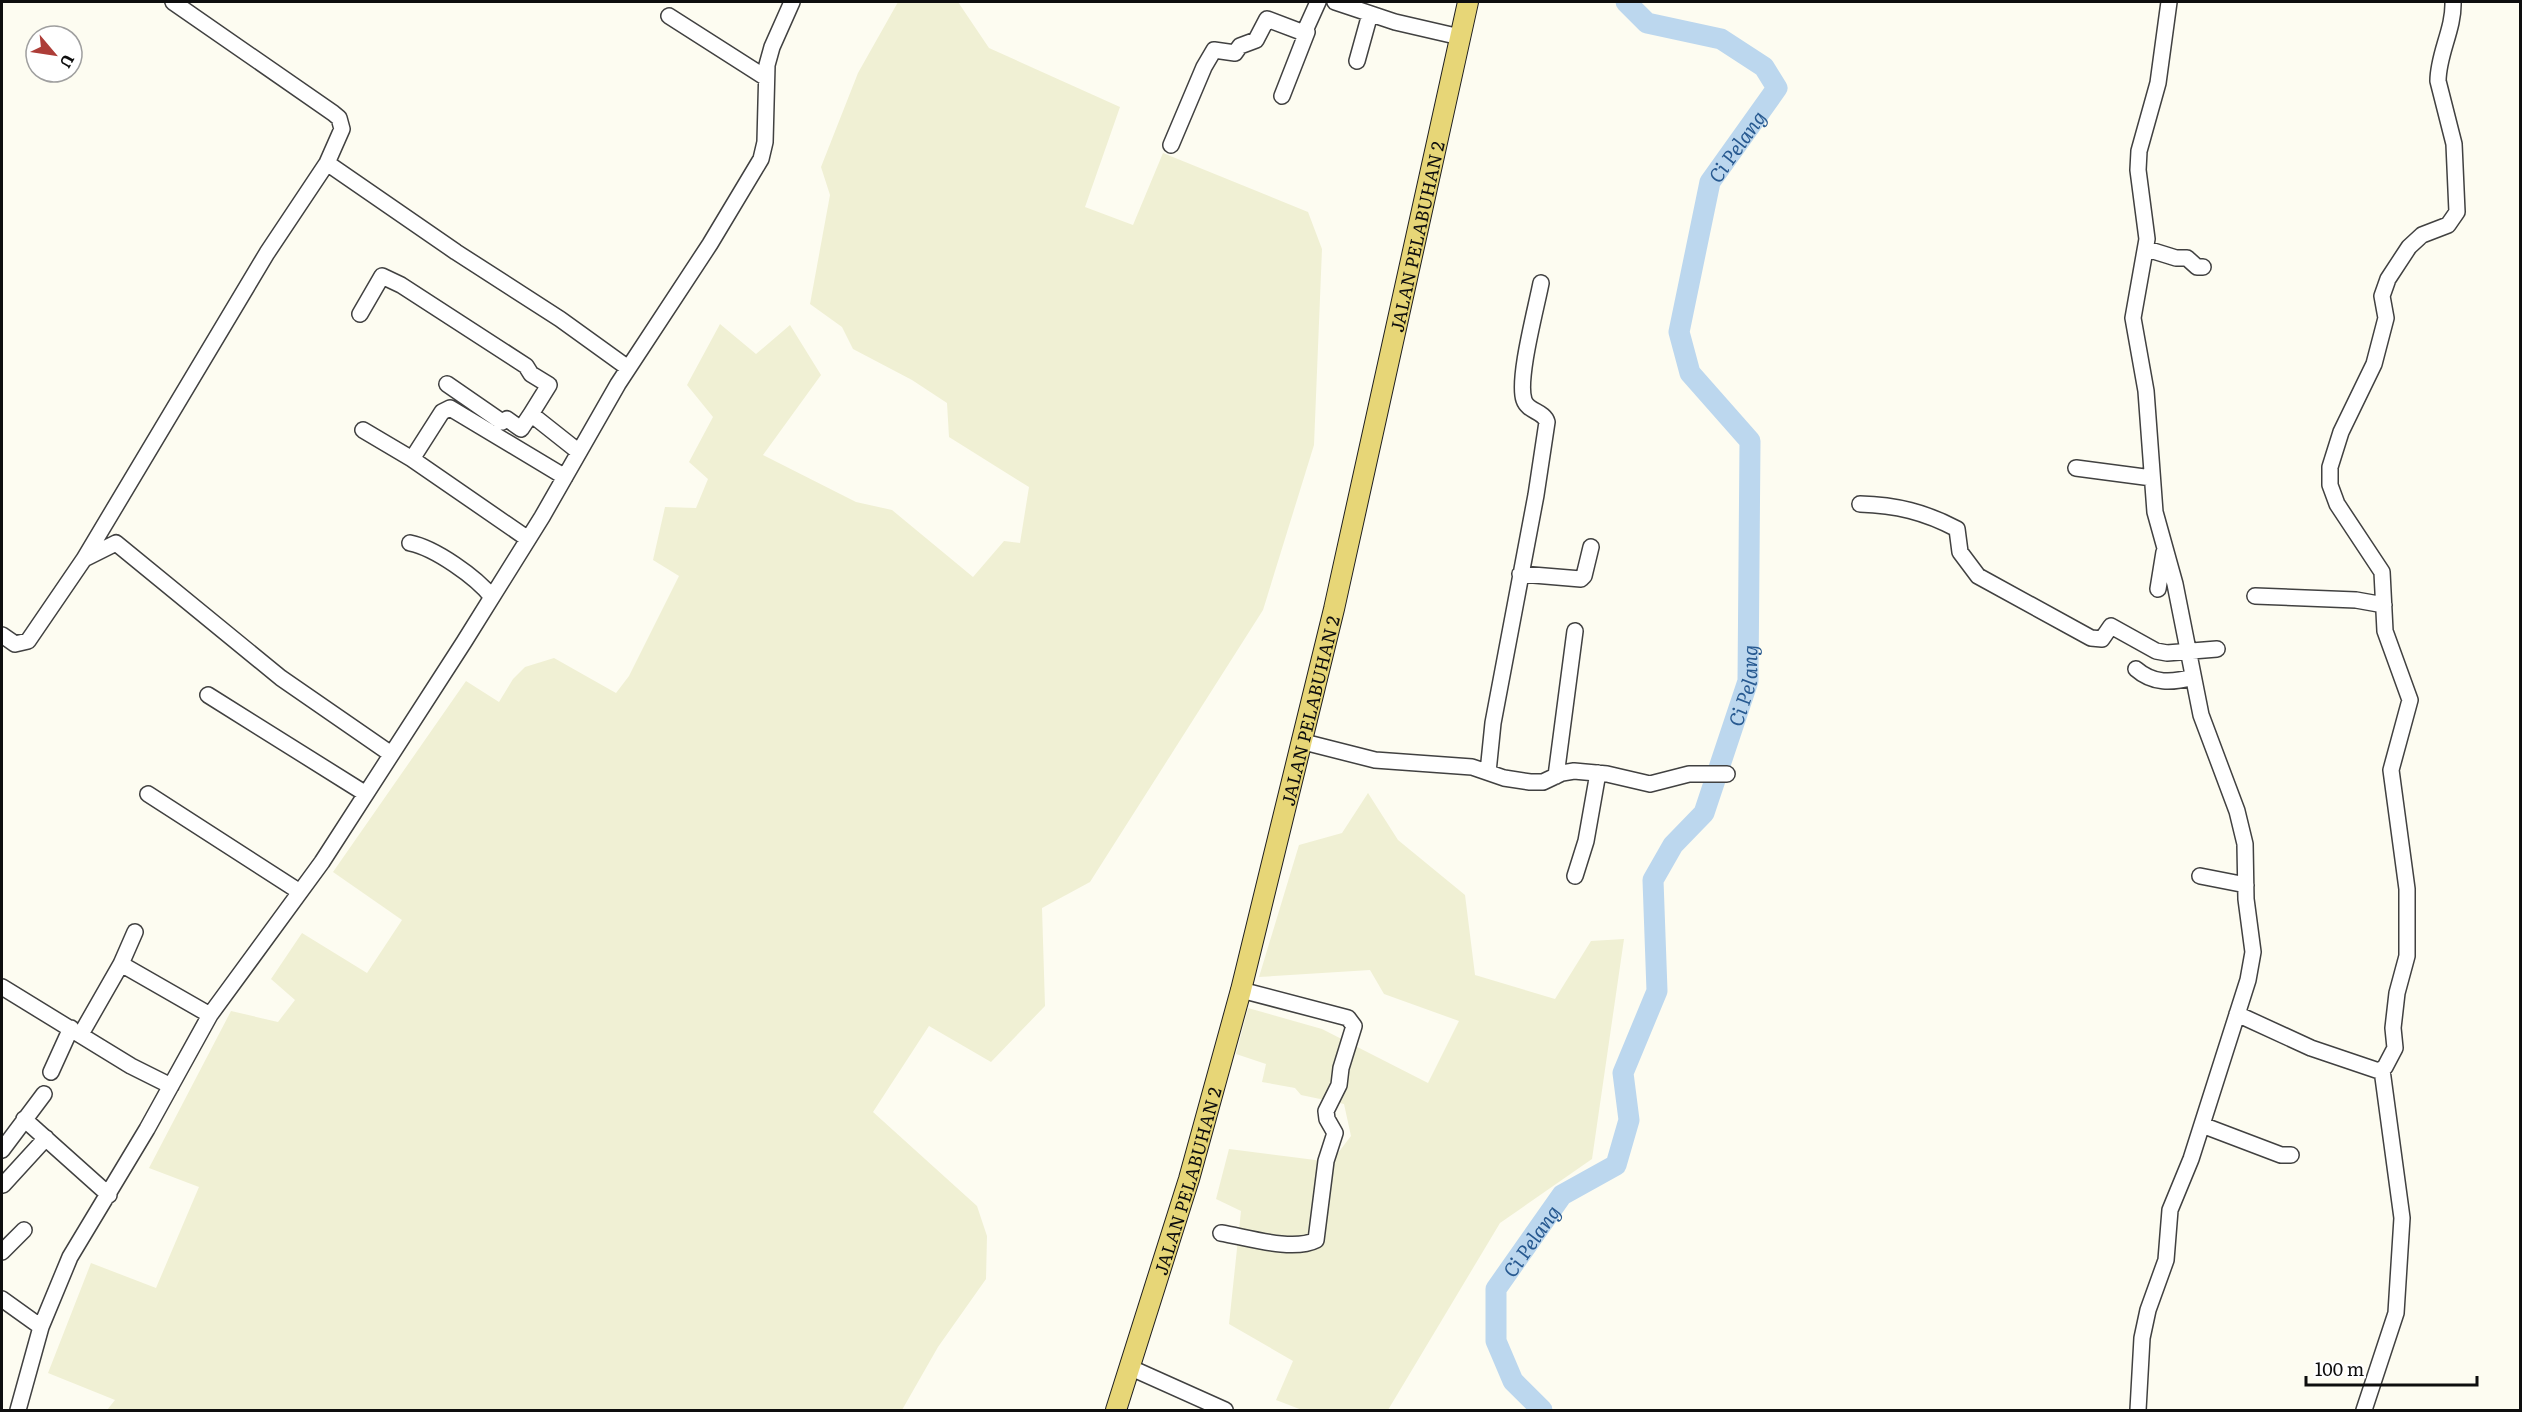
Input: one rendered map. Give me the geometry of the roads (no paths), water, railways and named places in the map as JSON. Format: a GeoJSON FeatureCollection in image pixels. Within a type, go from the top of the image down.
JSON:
{"type":"FeatureCollection","features":[{"type":"Feature","properties":{"kind":"main road","name":"JALAN PELABUHAN 2"},"geometry":{"type":"LineString","coordinates":[[1116,1410],[1190,1179],[1241,990],[1343,569],[1468,2]]}},
{"type":"Feature","properties":{"kind":"street"},"geometry":{"type":"LineString","coordinates":[[2,635],[15,644],[28,641],[84,559],[267,253],[327,163],[342,129],[339,118],[173,2]]}},
{"type":"Feature","properties":{"kind":"street"},"geometry":{"type":"LineString","coordinates":[[18,1410],[41,1328],[70,1257],[109,1195],[210,1014],[300,892],[366,794],[492,597],[628,368],[703,254],[761,159],[765,142],[766,78],[772,47],[792,2]]}},
{"type":"Feature","properties":{"kind":"street"},"geometry":{"type":"LineString","coordinates":[[1282,96],[1318,2]]}},
{"type":"Feature","properties":{"kind":"street"},"geometry":{"type":"LineString","coordinates":[[1335,2],[1370,14],[1460,37]]}},
{"type":"Feature","properties":{"kind":"street"},"geometry":{"type":"LineString","coordinates":[[2138,1410],[2142,1338],[2146,1318],[2166,1260],[2168,1217],[2202,1125],[2252,960],[2246,854],[2240,819],[2205,730],[2175,584],[2155,513],[2146,391],[2133,318],[2147,249],[2138,158],[2158,83],[2169,2]]}},
{"type":"Feature","properties":{"kind":"street"},"geometry":{"type":"LineString","coordinates":[[2364,1410],[2396,1313],[2402,1218],[2382,1070],[2395,1048],[2392,1028],[2397,993],[2407,956],[2409,930],[2406,879],[2391,770],[2410,700],[2387,640],[2382,572],[2337,504],[2330,485],[2330,467],[2341,432],[2374,364],[2386,318],[2382,296],[2388,279],[2409,248],[2422,235],[2448,225],[2457,212],[2454,144],[2438,81],[2438,71],[2452,17],[2453,2]]}},
{"type":"Feature","properties":{"kind":"street"},"geometry":{"type":"LineString","coordinates":[[1357,61],[1370,14]]}},
{"type":"Feature","properties":{"kind":"street"},"geometry":{"type":"LineString","coordinates":[[669,16],[766,78]]}},
{"type":"Feature","properties":{"kind":"street"},"geometry":{"type":"LineString","coordinates":[[1171,145],[1204,67],[1214,50],[1235,53],[1240,46],[1256,40],[1267,19],[1307,32]]}},
{"type":"Feature","properties":{"kind":"street"},"geometry":{"type":"LineString","coordinates":[[327,163],[628,368]]}},
{"type":"Feature","properties":{"kind":"street"},"geometry":{"type":"LineString","coordinates":[[2147,249],[2174,258],[2187,258],[2197,267],[2204,267]]}},
{"type":"Feature","properties":{"kind":"street"},"geometry":{"type":"LineString","coordinates":[[360,314],[382,276],[401,285],[526,366],[531,374],[549,385],[521,429],[507,419],[502,422],[447,384]]}},
{"type":"Feature","properties":{"kind":"street"},"geometry":{"type":"LineString","coordinates":[[1488,772],[1494,716],[1536,495],[1547,422],[1545,417],[1527,406],[1523,391],[1541,283]]}},
{"type":"Feature","properties":{"kind":"street"},"geometry":{"type":"LineString","coordinates":[[412,459],[442,412],[450,408],[565,477]]}},
{"type":"Feature","properties":{"kind":"street"},"geometry":{"type":"LineString","coordinates":[[531,414],[579,452]]}},
{"type":"Feature","properties":{"kind":"street"},"geometry":{"type":"LineString","coordinates":[[363,430],[412,459],[528,539]]}},
{"type":"Feature","properties":{"kind":"street"},"geometry":{"type":"LineString","coordinates":[[2076,468],[2152,478]]}},
{"type":"Feature","properties":{"kind":"street"},"geometry":{"type":"LineString","coordinates":[[1860,504],[1890,505],[1924,513],[1957,530],[1960,552],[1978,576],[2091,638],[2102,639],[2111,626],[2157,651],[2217,649]]}},
{"type":"Feature","properties":{"kind":"street"},"geometry":{"type":"LineString","coordinates":[[84,559],[116,543],[281,678],[391,754]]}},
{"type":"Feature","properties":{"kind":"street"},"geometry":{"type":"LineString","coordinates":[[410,543],[427,548],[482,584],[492,597]]}},
{"type":"Feature","properties":{"kind":"street"},"geometry":{"type":"LineString","coordinates":[[1520,574],[1581,579],[1584,576],[1592,547]]}},
{"type":"Feature","properties":{"kind":"street"},"geometry":{"type":"LineString","coordinates":[[2158,589],[2164,547]]}},
{"type":"Feature","properties":{"kind":"street"},"geometry":{"type":"LineString","coordinates":[[2255,596],[2356,600],[2384,605]]}},
{"type":"Feature","properties":{"kind":"street"},"geometry":{"type":"LineString","coordinates":[[1556,776],[1575,632]]}},
{"type":"Feature","properties":{"kind":"street"},"geometry":{"type":"LineString","coordinates":[[2136,669],[2143,675],[2167,682],[2193,677]]}},
{"type":"Feature","properties":{"kind":"street"},"geometry":{"type":"LineString","coordinates":[[208,695],[366,794]]}},
{"type":"Feature","properties":{"kind":"street"},"geometry":{"type":"LineString","coordinates":[[1300,741],[1389,762],[1464,765],[1530,782],[1543,782],[1574,771],[1599,773],[1650,784],[1689,774],[1709,772],[1727,774]]}},
{"type":"Feature","properties":{"kind":"street"},"geometry":{"type":"LineString","coordinates":[[1575,876],[1586,841],[1599,773]]}},
{"type":"Feature","properties":{"kind":"street"},"geometry":{"type":"LineString","coordinates":[[148,794],[300,892]]}},
{"type":"Feature","properties":{"kind":"street"},"geometry":{"type":"LineString","coordinates":[[2200,876],[2246,885]]}},
{"type":"Feature","properties":{"kind":"street"},"geometry":{"type":"LineString","coordinates":[[51,1072],[121,964],[135,932]]}},
{"type":"Feature","properties":{"kind":"street"},"geometry":{"type":"LineString","coordinates":[[121,964],[210,1014]]}},
{"type":"Feature","properties":{"kind":"street"},"geometry":{"type":"LineString","coordinates":[[2,987],[132,1066],[171,1086]]}},
{"type":"Feature","properties":{"kind":"street"},"geometry":{"type":"LineString","coordinates":[[1221,1233],[1272,1242],[1311,1242],[1316,1239],[1326,1161],[1335,1133],[1327,1119],[1326,1111],[1339,1086],[1354,1026],[1351,1020],[1334,1014],[1241,990]]}},
{"type":"Feature","properties":{"kind":"street"},"geometry":{"type":"LineString","coordinates":[[2237,1014],[2328,1055],[2382,1070]]}},
{"type":"Feature","properties":{"kind":"street"},"geometry":{"type":"LineString","coordinates":[[2,1150],[45,1094]]}},
{"type":"Feature","properties":{"kind":"street"},"geometry":{"type":"LineString","coordinates":[[24,1119],[109,1195]]}},
{"type":"Feature","properties":{"kind":"street"},"geometry":{"type":"LineString","coordinates":[[2202,1125],[2281,1155],[2291,1155]]}},
{"type":"Feature","properties":{"kind":"street"},"geometry":{"type":"LineString","coordinates":[[3,1185],[46,1138]]}},
{"type":"Feature","properties":{"kind":"street"},"geometry":{"type":"LineString","coordinates":[[2,1252],[24,1230]]}},
{"type":"Feature","properties":{"kind":"street"},"geometry":{"type":"LineString","coordinates":[[2,1299],[41,1328]]}},
{"type":"Feature","properties":{"kind":"street"},"geometry":{"type":"LineString","coordinates":[[1129,1367],[1226,1410]]}},
{"type":"Feature","properties":{"kind":"waterway","name":"Ci Pelang"},"geometry":{"type":"LineString","coordinates":[[1542,1410],[1513,1381],[1496,1341],[1496,1289],[1562,1195],[1616,1165],[1629,1120],[1623,1073],[1657,991],[1653,880],[1673,845],[1704,813],[1748,681],[1750,441],[1690,373],[1679,332],[1710,182],[1777,88],[1764,67],[1721,39],[1647,23],[1626,2]]}}]}
